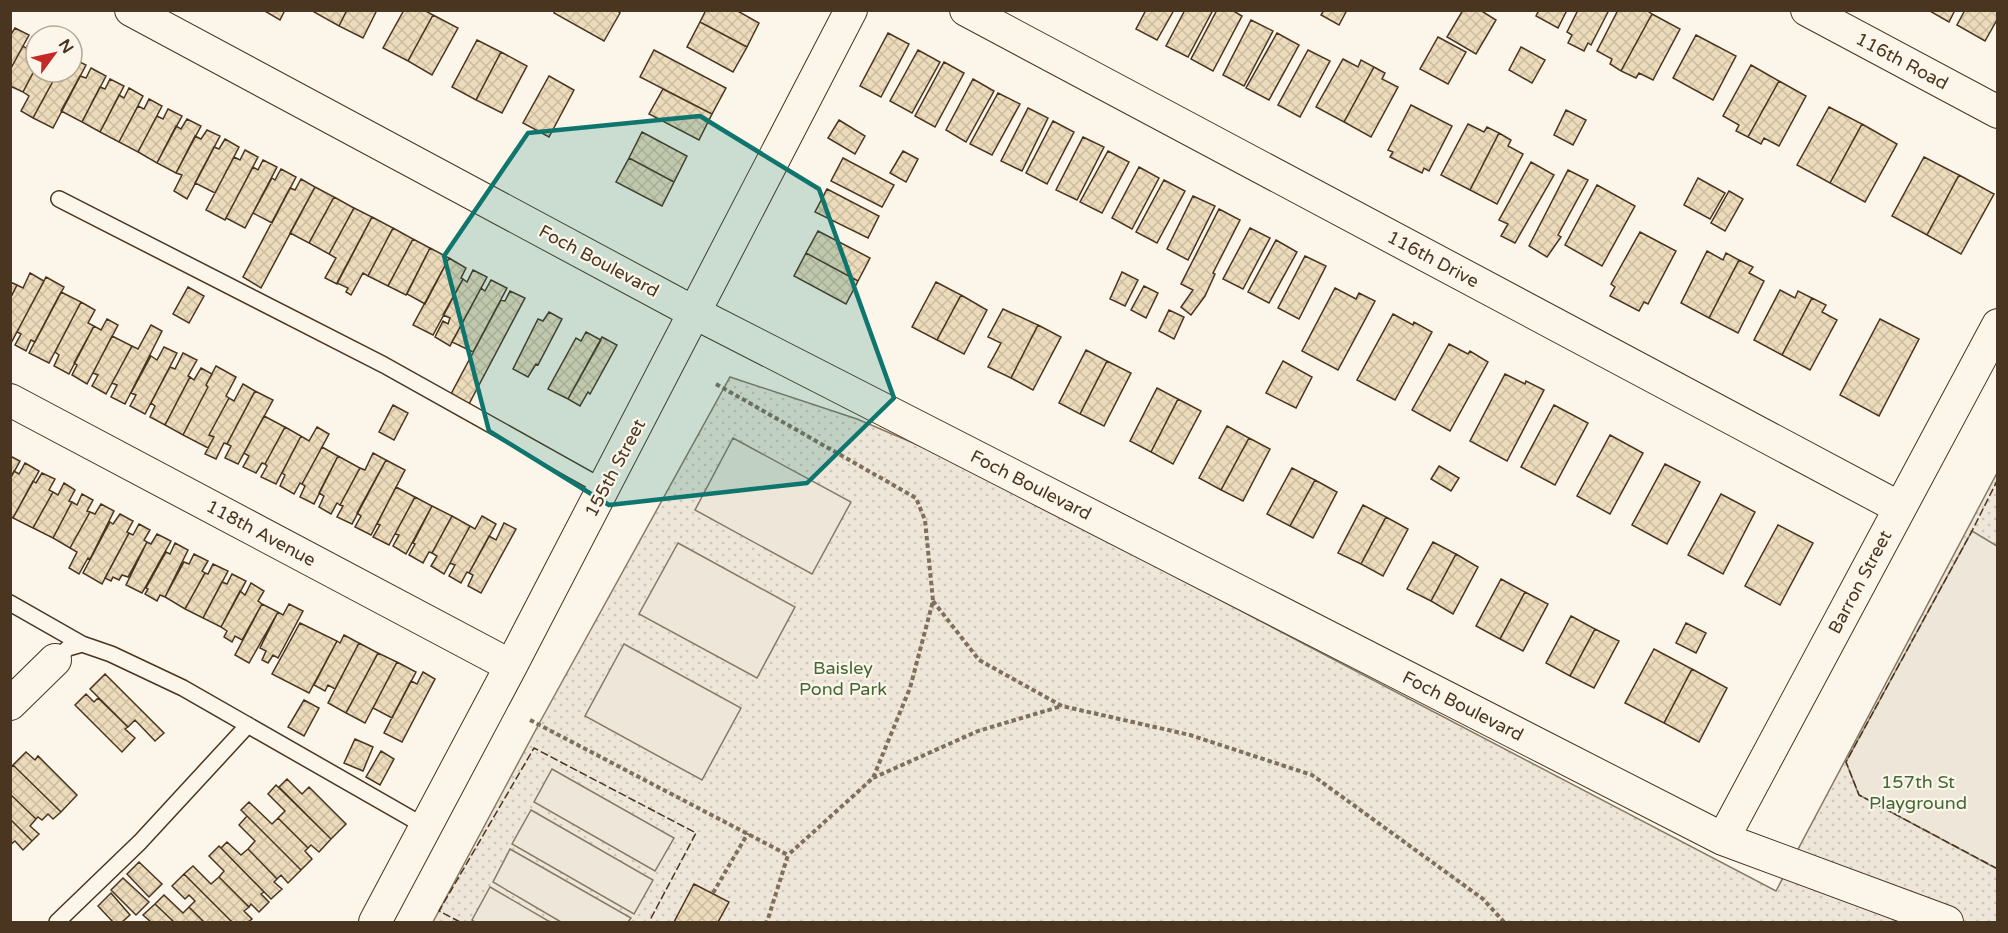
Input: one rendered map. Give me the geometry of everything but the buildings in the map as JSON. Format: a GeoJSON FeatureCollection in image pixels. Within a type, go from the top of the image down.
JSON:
{"type":"FeatureCollection","features":[{"type":"Feature","properties":{"kind":"street","name":"Foch Boulevard"},"geometry":{"type":"LineString","coordinates":[[131,10],[695,313],[1723,839],[1947,922]]}},
{"type":"Feature","properties":{"kind":"street","name":"155th Street"},"geometry":{"type":"LineString","coordinates":[[375,922],[604,488],[851,10]]}},
{"type":"Feature","properties":{"kind":"street","name":"116th Drive"},"geometry":{"type":"LineString","coordinates":[[966,10],[1900,508]]}},
{"type":"Feature","properties":{"kind":"street","name":"116th Road"},"geometry":{"type":"LineString","coordinates":[[1807,10],[1998,112]]}},
{"type":"Feature","properties":{"kind":"street","name":"Barron Street"},"geometry":{"type":"LineString","coordinates":[[1723,839],[1998,325]]}},
{"type":"Feature","properties":{"kind":"street","name":"118th Avenue"},"geometry":{"type":"LineString","coordinates":[[10,400],[511,666]]}},
{"type":"Feature","properties":{"kind":"street"},"geometry":{"type":"LineString","coordinates":[[10,704],[55,660]]}},
{"type":"Feature","properties":{"kind":"lane"},"geometry":{"type":"LineString","coordinates":[[59,199],[384,365],[604,488]]}},
{"type":"Feature","properties":{"kind":"lane"},"geometry":{"type":"LineString","coordinates":[[10,603],[82,644],[111,654],[183,688],[426,826]]}},
{"type":"Feature","properties":{"kind":"lane"},"geometry":{"type":"LineString","coordinates":[[55,660],[68,648],[82,644]]}},
{"type":"Feature","properties":{"kind":"lane"},"geometry":{"type":"LineString","coordinates":[[57,922],[140,842],[248,725]]}},
{"type":"Feature","properties":{"kind":"path"},"geometry":{"type":"LineString","coordinates":[[716,384],[916,498],[925,520],[933,601],[910,688],[873,778]]}},
{"type":"Feature","properties":{"kind":"path"},"geometry":{"type":"LineString","coordinates":[[933,601],[979,660],[1062,706],[1190,735],[1312,775],[1484,899],[1504,922]]}},
{"type":"Feature","properties":{"kind":"path"},"geometry":{"type":"LineString","coordinates":[[767,922],[788,855],[873,778],[978,731],[1062,706]]}},
{"type":"Feature","properties":{"kind":"path"},"geometry":{"type":"LineString","coordinates":[[530,720],[788,855]]}},
{"type":"Feature","properties":{"kind":"path"},"geometry":{"type":"LineString","coordinates":[[713,893],[748,833]]}},
{"type":"Feature","properties":{"kind":"highlighted area"},"geometry":{"type":"Polygon","coordinates":[[[700,116],[819,189],[894,398],[807,483],[609,505],[489,431],[444,256],[528,133],[700,116]]]}},
{"type":"Feature","properties":{"kind":"green space","name":"Baisley Pond Park"},"geometry":{"type":"Polygon","coordinates":[[[730,377],[857,419],[951,459],[1776,891],[1997,473],[1997,922],[433,922],[541,720],[730,377]]]}},
{"type":"Feature","properties":{"kind":"green space"},"geometry":{"type":"Polygon","coordinates":[[[733,438],[851,502],[812,574],[695,510],[733,438]]]}},
{"type":"Feature","properties":{"kind":"green space","name":"157th St Playground"},"geometry":{"type":"Polygon","coordinates":[[[1972,531],[1997,546],[1997,869],[1859,795],[1846,762],[1972,531]]]}},
{"type":"Feature","properties":{"kind":"green space"},"geometry":{"type":"Polygon","coordinates":[[[678,543],[795,607],[757,678],[639,614],[678,543]]]}},
{"type":"Feature","properties":{"kind":"green space"},"geometry":{"type":"Polygon","coordinates":[[[624,644],[741,708],[702,780],[585,716],[624,644]]]}},
{"type":"Feature","properties":{"kind":"green space"},"geometry":{"type":"Polygon","coordinates":[[[552,769],[674,838],[655,871],[534,802],[552,769]]]}},
{"type":"Feature","properties":{"kind":"green space"},"geometry":{"type":"Polygon","coordinates":[[[531,810],[653,880],[634,914],[512,844],[531,810]]]}},
{"type":"Feature","properties":{"kind":"green space"},"geometry":{"type":"Polygon","coordinates":[[[510,849],[631,918],[628,922],[561,922],[493,882],[510,849]]]}},
{"type":"Feature","properties":{"kind":"green space"},"geometry":{"type":"Polygon","coordinates":[[[490,887],[550,922],[475,922],[472,920],[490,887]]]}},
{"type":"Feature","properties":{"kind":"fence"},"geometry":{"type":"LineString","coordinates":[[1998,479],[1846,762],[1859,795],[1998,869]]}},
{"type":"Feature","properties":{"kind":"fence"},"geometry":{"type":"LineString","coordinates":[[460,922],[439,911],[534,748],[696,833],[649,922]]}}]}
